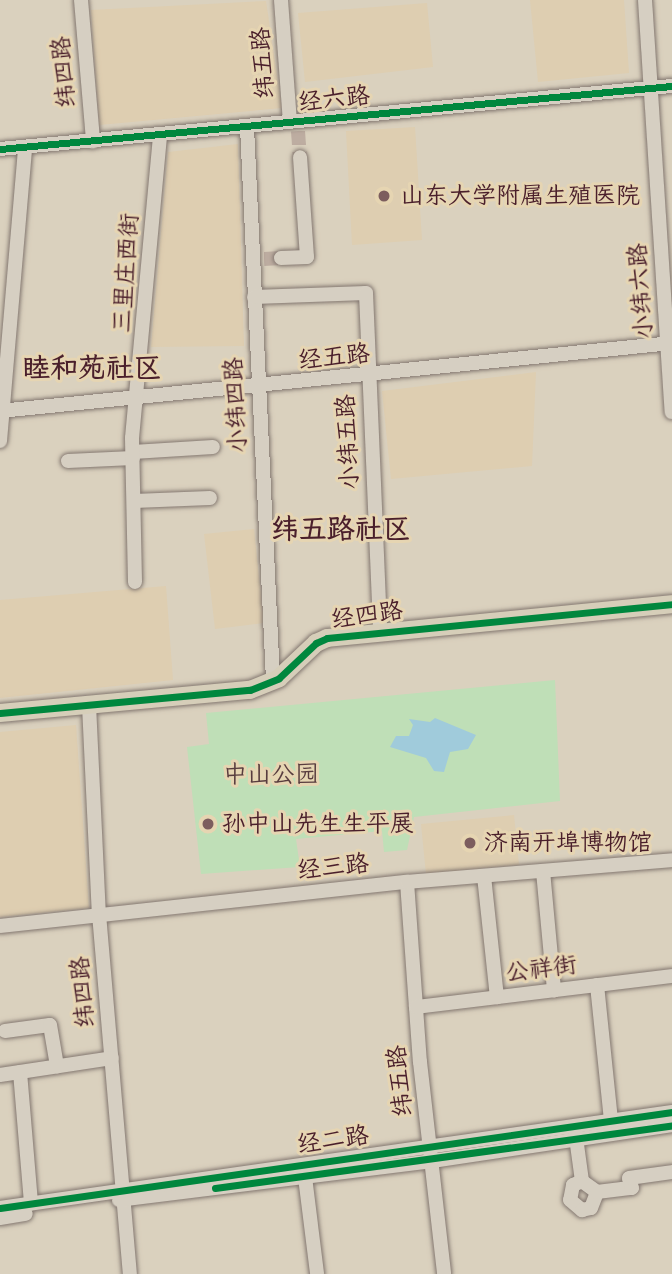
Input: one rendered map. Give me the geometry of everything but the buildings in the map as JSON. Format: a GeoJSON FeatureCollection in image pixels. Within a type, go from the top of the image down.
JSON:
{"type":"FeatureCollection","features":[{"type":"Feature","properties":{"kind":"main road","name":"经四路"},"geometry":{"type":"LineString","coordinates":[[0,713],[250,691],[273,681],[316,643],[380,631],[672,604]]}},
{"type":"Feature","properties":{"kind":"street","name":"纬四路"},"geometry":{"type":"LineString","coordinates":[[81,0],[93,141]]}},
{"type":"Feature","properties":{"kind":"street","name":"纬五路"},"geometry":{"type":"LineString","coordinates":[[281,0],[295,125]]}},
{"type":"Feature","properties":{"kind":"street","name":"小纬六路"},"geometry":{"type":"LineString","coordinates":[[645,0],[650,88],[666,238],[672,412]]}},
{"type":"Feature","properties":{"kind":"street","name":"经六路"},"geometry":{"type":"LineString","coordinates":[[0,149],[295,125],[672,86]]}},
{"type":"Feature","properties":{"kind":"street","name":"小纬四路"},"geometry":{"type":"LineString","coordinates":[[247,127],[258,259],[254,297],[257,388],[273,681]]}},
{"type":"Feature","properties":{"kind":"street","name":"三里庄西街"},"geometry":{"type":"LineString","coordinates":[[135,582],[133,455],[160,135]]}},
{"type":"Feature","properties":{"kind":"street"},"geometry":{"type":"LineString","coordinates":[[0,441],[25,147]]}},
{"type":"Feature","properties":{"kind":"street"},"geometry":{"type":"LineString","coordinates":[[281,258],[307,257],[300,157]]}},
{"type":"Feature","properties":{"kind":"street","name":"小纬五路"},"geometry":{"type":"LineString","coordinates":[[254,297],[366,293],[380,631]]}},
{"type":"Feature","properties":{"kind":"street","name":"经五路"},"geometry":{"type":"LineString","coordinates":[[3,411],[368,377],[670,343]]}},
{"type":"Feature","properties":{"kind":"street"},"geometry":{"type":"LineString","coordinates":[[68,461],[213,447]]}},
{"type":"Feature","properties":{"kind":"street"},"geometry":{"type":"LineString","coordinates":[[134,501],[210,498]]}},
{"type":"Feature","properties":{"kind":"street","name":"纬四路"},"geometry":{"type":"LineString","coordinates":[[89,705],[99,914],[130,1274]]}},
{"type":"Feature","properties":{"kind":"street","name":"经三路"},"geometry":{"type":"LineString","coordinates":[[0,926],[407,882],[672,860]]}},
{"type":"Feature","properties":{"kind":"street"},"geometry":{"type":"LineString","coordinates":[[542,871],[554,990]]}},
{"type":"Feature","properties":{"kind":"street"},"geometry":{"type":"LineString","coordinates":[[484,876],[497,998]]}},
{"type":"Feature","properties":{"kind":"street","name":"纬五路"},"geometry":{"type":"LineString","coordinates":[[407,882],[416,1007],[444,1274]]}},
{"type":"Feature","properties":{"kind":"street","name":"公祥街"},"geometry":{"type":"LineString","coordinates":[[416,1007],[672,976]]}},
{"type":"Feature","properties":{"kind":"street"},"geometry":{"type":"LineString","coordinates":[[597,985],[611,1120]]}},
{"type":"Feature","properties":{"kind":"street"},"geometry":{"type":"LineString","coordinates":[[5,1031],[50,1026],[57,1066]]}},
{"type":"Feature","properties":{"kind":"street"},"geometry":{"type":"LineString","coordinates":[[0,1075],[112,1058]]}},
{"type":"Feature","properties":{"kind":"street"},"geometry":{"type":"LineString","coordinates":[[20,1072],[31,1203]]}},
{"type":"Feature","properties":{"kind":"street","name":"经二路"},"geometry":{"type":"LineString","coordinates":[[575,1133],[611,1120],[672,1112]]}},
{"type":"Feature","properties":{"kind":"street","name":"经二路"},"geometry":{"type":"LineString","coordinates":[[0,1218],[124,1194],[575,1133],[672,1125]]}},
{"type":"Feature","properties":{"kind":"street"},"geometry":{"type":"LineString","coordinates":[[575,1133],[582,1181],[597,1192],[632,1188],[629,1178],[672,1172]]}},
{"type":"Feature","properties":{"kind":"street","name":"经二路"},"geometry":{"type":"LineString","coordinates":[[0,1208],[305,1177],[431,1154]]}},
{"type":"Feature","properties":{"kind":"street"},"geometry":{"type":"LineString","coordinates":[[305,1177],[317,1274]]}},
{"type":"Feature","properties":{"kind":"street"},"geometry":{"type":"LineString","coordinates":[[582,1181],[570,1191],[574,1206],[591,1208],[597,1192]]}},
{"type":"Feature","properties":{"kind":"shaded area"},"geometry":{"type":"Polygon","coordinates":[[[530,0],[624,0],[629,73],[538,82],[530,0]]]}},
{"type":"Feature","properties":{"kind":"shaded area"},"geometry":{"type":"Polygon","coordinates":[[[266,1],[282,108],[99,125],[91,10],[266,1]]]}},
{"type":"Feature","properties":{"kind":"shaded area"},"geometry":{"type":"Polygon","coordinates":[[[427,3],[433,67],[305,82],[298,13],[427,3]]]}},
{"type":"Feature","properties":{"kind":"shaded area","name":"山东大学附属生殖医院"},"geometry":{"type":"Polygon","coordinates":[[[415,127],[422,240],[352,245],[346,131],[415,127]]]}},
{"type":"Feature","properties":{"kind":"shaded area"},"geometry":{"type":"Polygon","coordinates":[[[238,144],[244,346],[151,347],[168,152],[238,144]]]}},
{"type":"Feature","properties":{"kind":"shaded area"},"geometry":{"type":"Polygon","coordinates":[[[536,372],[532,466],[391,479],[382,391],[536,372]]]}},
{"type":"Feature","properties":{"kind":"shaded area"},"geometry":{"type":"Polygon","coordinates":[[[254,529],[264,623],[215,629],[204,534],[254,529]]]}},
{"type":"Feature","properties":{"kind":"shaded area"},"geometry":{"type":"Polygon","coordinates":[[[166,586],[173,680],[0,698],[0,600],[166,586]]]}},
{"type":"Feature","properties":{"kind":"shaded area"},"geometry":{"type":"Polygon","coordinates":[[[76,725],[89,908],[0,917],[0,732],[76,725]]]}},
{"type":"Feature","properties":{"kind":"shaded area","name":"济南开埠博物馆"},"geometry":{"type":"Polygon","coordinates":[[[514,815],[519,865],[426,874],[421,824],[514,815]]]}},
{"type":"Feature","properties":{"kind":"green space","name":"中山公园"},"geometry":{"type":"Polygon","coordinates":[[[555,680],[560,801],[414,817],[407,850],[384,852],[382,831],[296,839],[300,867],[201,874],[187,747],[209,744],[206,713],[555,680]]]}},
{"type":"Feature","properties":{"kind":"water"},"geometry":{"type":"Polygon","coordinates":[[[435,718],[476,735],[468,749],[450,752],[444,772],[434,771],[426,758],[390,747],[396,736],[409,736],[413,725],[409,719],[430,722],[435,718]]]}},
{"type":"Feature","properties":{"kind":"tunnel"},"geometry":{"type":"LineString","coordinates":[[298,131],[300,157]]}},
{"type":"Feature","properties":{"kind":"tunnel"},"geometry":{"type":"LineString","coordinates":[[264,259],[281,258]]}},
{"type":"Feature","properties":{"kind":"cycle path"},"geometry":{"type":"LineString","coordinates":[[0,149],[672,86]]}},
{"type":"Feature","properties":{"kind":"cycle path"},"geometry":{"type":"LineString","coordinates":[[0,713],[250,690],[279,678],[316,643],[327,638],[672,604]]}},
{"type":"Feature","properties":{"kind":"cycle path"},"geometry":{"type":"LineString","coordinates":[[0,1208],[672,1112]]}},
{"type":"Feature","properties":{"kind":"cycle path"},"geometry":{"type":"LineString","coordinates":[[215,1188],[672,1125]]}},
{"type":"Feature","properties":{"kind":"place","name":"山东大学附属生殖医院"},"geometry":{"type":"Point","coordinates":[384,196]}},
{"type":"Feature","properties":{"kind":"place","name":"孙中山先生生平展"},"geometry":{"type":"Point","coordinates":[208,824]}},
{"type":"Feature","properties":{"kind":"place","name":"济南开埠博物馆"},"geometry":{"type":"Point","coordinates":[470,843]}},
{"type":"Feature","properties":{"kind":"district","name":"睦和苑社区"},"geometry":{"type":"Point","coordinates":[92,368]}},
{"type":"Feature","properties":{"kind":"district","name":"纬五路社区"},"geometry":{"type":"Point","coordinates":[341,529]}}]}
